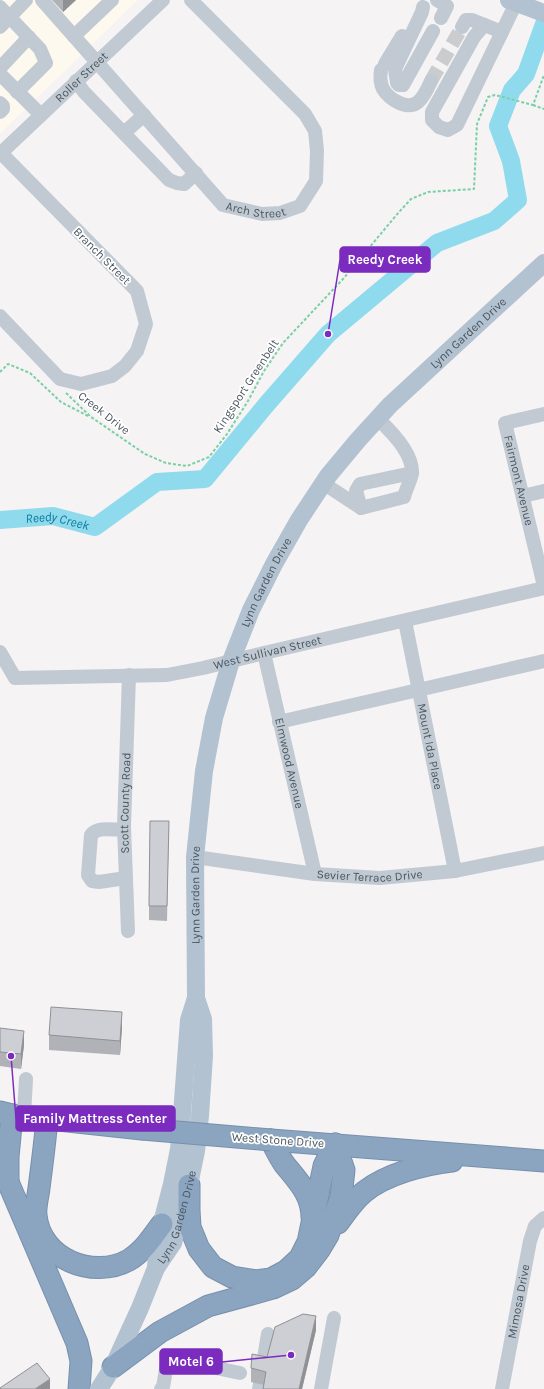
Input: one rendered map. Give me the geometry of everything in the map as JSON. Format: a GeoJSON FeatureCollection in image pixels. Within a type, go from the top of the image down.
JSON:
{"type":"FeatureCollection","features":[{"type":"Feature","properties":{"kind":"highway"},"geometry":{"type":"LineString","coordinates":[[9,1115],[8,1150],[4,1176],[77,1343],[81,1361],[79,1389]]}},
{"type":"Feature","properties":{"kind":"highway","name":"West Stone Drive"},"geometry":{"type":"LineString","coordinates":[[9,1115],[142,1129],[544,1161]]}},
{"type":"Feature","properties":{"kind":"highway"},"geometry":{"type":"LineString","coordinates":[[47,1119],[35,1215],[40,1232],[51,1248],[69,1262],[87,1267],[109,1267],[129,1260],[146,1247],[162,1224]]}},
{"type":"Feature","properties":{"kind":"highway"},"geometry":{"type":"LineString","coordinates":[[113,1367],[160,1332],[208,1306],[273,1288],[292,1278],[306,1267],[319,1250],[320,1233],[305,1190],[284,1164],[271,1140]]}},
{"type":"Feature","properties":{"kind":"highway"},"geometry":{"type":"LineString","coordinates":[[320,1233],[341,1197],[344,1170],[335,1144]]}},
{"type":"Feature","properties":{"kind":"highway"},"geometry":{"type":"LineString","coordinates":[[189,1185],[190,1227],[199,1249],[213,1267],[232,1277],[256,1281],[271,1278],[286,1271],[300,1258],[308,1242],[375,1184],[411,1170],[448,1161],[486,1157]]}},
{"type":"Feature","properties":{"kind":"main road"},"geometry":{"type":"LineString","coordinates":[[515,2],[544,13]]}},
{"type":"Feature","properties":{"kind":"main road","name":"Lynn Garden Drive"},"geometry":{"type":"LineString","coordinates":[[100,1389],[113,1367],[140,1308],[156,1268],[173,1243],[189,1185],[197,1144],[204,1056],[203,1018],[196,998],[195,857],[204,771],[214,718],[231,661],[251,610],[274,564],[299,520],[323,484],[358,440],[390,405],[544,263]]}},
{"type":"Feature","properties":{"kind":"main road","name":"Lynn Garden Drive"},"geometry":{"type":"LineString","coordinates":[[156,1268],[158,1238],[172,1184],[179,1149],[188,1020],[196,998]]}},
{"type":"Feature","properties":{"kind":"street"},"geometry":{"type":"LineString","coordinates":[[17,92],[46,63],[40,49],[29,37],[3,17],[26,0]]}},
{"type":"Feature","properties":{"kind":"street","name":"Arch Street"},"geometry":{"type":"LineString","coordinates":[[42,0],[223,205],[262,214],[280,213],[300,206],[316,181],[317,151],[315,130],[305,114],[191,0]]}},
{"type":"Feature","properties":{"kind":"street"},"geometry":{"type":"LineString","coordinates":[[74,36],[112,0]]}},
{"type":"Feature","properties":{"kind":"street","name":"Roller Street"},"geometry":{"type":"LineString","coordinates":[[1,154],[97,61],[163,0]]}},
{"type":"Feature","properties":{"kind":"street"},"geometry":{"type":"LineString","coordinates":[[437,0],[447,6],[440,18]]}},
{"type":"Feature","properties":{"kind":"street"},"geometry":{"type":"LineString","coordinates":[[484,25],[474,37],[432,112],[432,120],[439,127],[448,130],[457,125],[515,2]]}},
{"type":"Feature","properties":{"kind":"street"},"geometry":{"type":"LineString","coordinates":[[425,3],[395,69],[397,83],[399,85],[403,85],[433,31]]}},
{"type":"Feature","properties":{"kind":"street"},"geometry":{"type":"LineString","coordinates":[[425,3],[416,11],[384,70],[383,89],[398,103],[407,106],[417,103],[432,81]]}},
{"type":"Feature","properties":{"kind":"street"},"geometry":{"type":"LineString","coordinates":[[462,27],[466,20],[472,20],[502,32]]}},
{"type":"Feature","properties":{"kind":"street"},"geometry":{"type":"LineString","coordinates":[[0,68],[29,37]]}},
{"type":"Feature","properties":{"kind":"street"},"geometry":{"type":"LineString","coordinates":[[0,74],[41,115]]}},
{"type":"Feature","properties":{"kind":"street"},"geometry":{"type":"LineString","coordinates":[[76,81],[84,92],[169,180],[184,184],[196,173]]}},
{"type":"Feature","properties":{"kind":"street"},"geometry":{"type":"LineString","coordinates":[[124,133],[144,115]]}},
{"type":"Feature","properties":{"kind":"street","name":"Branch Street"},"geometry":{"type":"LineString","coordinates":[[1,154],[137,291],[146,324],[137,351],[125,366],[112,376],[81,384],[60,379]]}},
{"type":"Feature","properties":{"kind":"street"},"geometry":{"type":"LineString","coordinates":[[0,316],[60,379]]}},
{"type":"Feature","properties":{"kind":"street","name":"Fairmont Avenue"},"geometry":{"type":"LineString","coordinates":[[544,414],[505,423],[544,587]]}},
{"type":"Feature","properties":{"kind":"street"},"geometry":{"type":"LineString","coordinates":[[323,484],[361,508],[404,497],[412,473],[410,459],[393,433],[378,419]]}},
{"type":"Feature","properties":{"kind":"street"},"geometry":{"type":"LineString","coordinates":[[361,508],[356,491],[360,484],[412,473]]}},
{"type":"Feature","properties":{"kind":"street"},"geometry":{"type":"LineString","coordinates":[[523,496],[544,491]]}},
{"type":"Feature","properties":{"kind":"street","name":"West Sullivan Street"},"geometry":{"type":"LineString","coordinates":[[0,679],[168,675],[405,621],[544,587]]}},
{"type":"Feature","properties":{"kind":"street","name":"Mount Ida Place"},"geometry":{"type":"LineString","coordinates":[[405,621],[455,871]]}},
{"type":"Feature","properties":{"kind":"street"},"geometry":{"type":"LineString","coordinates":[[0,652],[15,678]]}},
{"type":"Feature","properties":{"kind":"street","name":"Elmwood Avenue"},"geometry":{"type":"LineString","coordinates":[[264,653],[314,874]]}},
{"type":"Feature","properties":{"kind":"street"},"geometry":{"type":"LineString","coordinates":[[280,722],[544,661]]}},
{"type":"Feature","properties":{"kind":"street","name":"Scott County Road"},"geometry":{"type":"LineString","coordinates":[[128,931],[124,830],[129,675]]}},
{"type":"Feature","properties":{"kind":"street"},"geometry":{"type":"LineString","coordinates":[[124,830],[99,830],[94,831],[91,834],[88,874],[92,881],[126,878]]}},
{"type":"Feature","properties":{"kind":"street","name":"Sevier Terrace Drive"},"geometry":{"type":"LineString","coordinates":[[195,857],[314,874],[380,878],[455,871],[544,853]]}},
{"type":"Feature","properties":{"kind":"street"},"geometry":{"type":"LineString","coordinates":[[9,1115],[26,1078]]}},
{"type":"Feature","properties":{"kind":"street","name":"Mimosa Drive"},"geometry":{"type":"LineString","coordinates":[[502,1389],[530,1241],[535,1226],[544,1218]]}},
{"type":"Feature","properties":{"kind":"street"},"geometry":{"type":"LineString","coordinates":[[321,1389],[334,1318]]}},
{"type":"Feature","properties":{"kind":"street"},"geometry":{"type":"LineString","coordinates":[[262,1370],[268,1334]]}},
{"type":"Feature","properties":{"kind":"street"},"geometry":{"type":"LineString","coordinates":[[166,1388],[168,1358],[240,1373]]}},
{"type":"Feature","properties":{"kind":"path"},"geometry":{"type":"LineString","coordinates":[[533,105],[544,75]]}},
{"type":"Feature","properties":{"kind":"path","name":"Kingsport Greenbelt"},"geometry":{"type":"LineString","coordinates":[[145,454],[166,463],[187,466],[209,458],[227,434],[248,401],[264,371],[283,343],[343,279],[399,212],[411,200],[428,192],[474,189],[477,124],[488,97],[495,95],[544,109]]}},
{"type":"Feature","properties":{"kind":"path"},"geometry":{"type":"LineString","coordinates":[[0,372],[8,364],[30,373],[61,402],[91,417]]}},
{"type":"Feature","properties":{"kind":"path","name":"Creek Drive"},"geometry":{"type":"LineString","coordinates":[[60,379],[67,395],[91,417],[145,454]]}},
{"type":"Feature","properties":{"kind":"shaded area"},"geometry":{"type":"Polygon","coordinates":[[[0,0],[138,0],[0,134],[0,0]]]}},
{"type":"Feature","properties":{"kind":"building"},"geometry":{"type":"Polygon","coordinates":[[[150,821],[169,821],[167,906],[149,906],[150,821]]]}},
{"type":"Feature","properties":{"kind":"building"},"geometry":{"type":"Polygon","coordinates":[[[51,1007],[122,1012],[120,1041],[49,1035],[51,1007]]]}},
{"type":"Feature","properties":{"kind":"building"},"geometry":{"type":"Polygon","coordinates":[[[0,1028],[24,1031],[21,1054],[0,1052],[0,1028]]]}},
{"type":"Feature","properties":{"kind":"building"},"geometry":{"type":"Polygon","coordinates":[[[303,1314],[316,1316],[299,1389],[263,1389],[266,1372],[251,1368],[252,1354],[267,1357],[275,1327],[303,1314]]]}},
{"type":"Feature","properties":{"kind":"building"},"geometry":{"type":"Polygon","coordinates":[[[37,1363],[50,1379],[35,1389],[0,1389],[0,1388],[37,1363]]]}},
{"type":"Feature","properties":{"kind":"waterway","name":"Reedy Creek"},"geometry":{"type":"LineString","coordinates":[[0,520],[53,516],[95,527],[157,482],[205,479],[266,405],[328,334],[437,243],[494,221],[518,200],[511,161],[498,126],[512,90],[526,74],[544,24]]}},
{"type":"Feature","properties":{"kind":"tunnel"},"geometry":{"type":"LineString","coordinates":[[431,81],[462,27]]}},
{"type":"Feature","properties":{"kind":"place","name":"Reedy Creek"},"geometry":{"type":"Point","coordinates":[328,334]}},
{"type":"Feature","properties":{"kind":"place","name":"Family Mattress Center"},"geometry":{"type":"Point","coordinates":[11,1056]}},
{"type":"Feature","properties":{"kind":"place","name":"Motel 6"},"geometry":{"type":"Point","coordinates":[291,1355]}}]}
